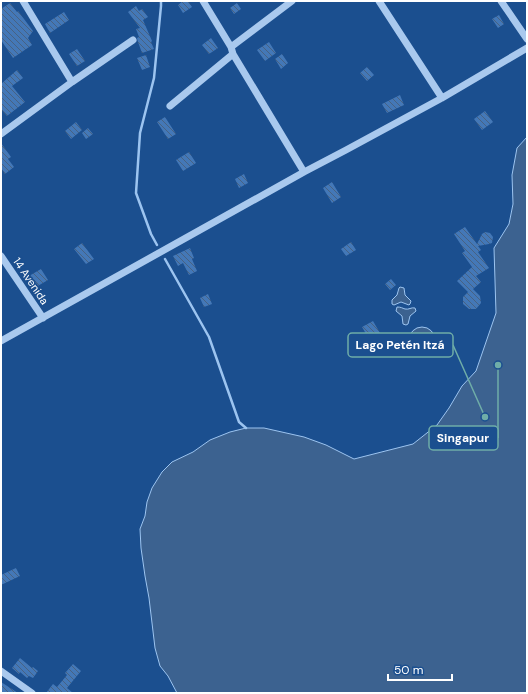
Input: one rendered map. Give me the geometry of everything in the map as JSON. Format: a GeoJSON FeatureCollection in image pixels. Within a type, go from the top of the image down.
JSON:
{"type":"FeatureCollection","features":[{"type":"Feature","properties":{"kind":"street"},"geometry":{"type":"LineString","coordinates":[[23,1],[72,82]]}},
{"type":"Feature","properties":{"kind":"street"},"geometry":{"type":"LineString","coordinates":[[203,1],[304,172]]}},
{"type":"Feature","properties":{"kind":"street"},"geometry":{"type":"LineString","coordinates":[[170,106],[232,51],[292,1]]}},
{"type":"Feature","properties":{"kind":"street"},"geometry":{"type":"LineString","coordinates":[[379,1],[442,98]]}},
{"type":"Feature","properties":{"kind":"street"},"geometry":{"type":"LineString","coordinates":[[501,1],[527,39]]}},
{"type":"Feature","properties":{"kind":"street"},"geometry":{"type":"LineString","coordinates":[[1,134],[72,82],[134,40]]}},
{"type":"Feature","properties":{"kind":"street"},"geometry":{"type":"LineString","coordinates":[[1,341],[304,172],[442,98],[527,48]]}},
{"type":"Feature","properties":{"kind":"street","name":"14 Avenida"},"geometry":{"type":"LineString","coordinates":[[1,256],[43,318]]}},
{"type":"Feature","properties":{"kind":"street"},"geometry":{"type":"LineString","coordinates":[[1,671],[32,693]]}},
{"type":"Feature","properties":{"kind":"water"},"geometry":{"type":"Polygon","coordinates":[[[527,137],[527,693],[177,693],[168,676],[160,666],[155,648],[141,548],[140,529],[145,516],[147,502],[152,488],[162,472],[172,462],[193,452],[210,440],[230,432],[246,428],[264,428],[304,437],[326,445],[354,459],[413,444],[437,425],[462,386],[476,371],[496,313],[494,248],[509,224],[513,204],[512,175],[517,148],[527,137]]]}},
{"type":"Feature","properties":{"kind":"water"},"geometry":{"type":"Polygon","coordinates":[[[400,287],[404,288],[405,295],[411,301],[409,305],[401,302],[394,305],[392,304],[392,300],[397,295],[400,287]]]}},
{"type":"Feature","properties":{"kind":"water"},"geometry":{"type":"Polygon","coordinates":[[[397,307],[406,309],[415,308],[416,311],[410,316],[408,324],[403,324],[402,316],[396,311],[397,307]]]}},
{"type":"Feature","properties":{"kind":"water"},"geometry":{"type":"Polygon","coordinates":[[[422,327],[431,331],[435,340],[431,349],[422,353],[413,349],[409,340],[413,331],[422,327]]]}},
{"type":"Feature","properties":{"kind":"building"},"geometry":{"type":"Polygon","coordinates":[[[183,1],[188,1],[192,7],[183,13],[178,5],[183,1]]]}},
{"type":"Feature","properties":{"kind":"building"},"geometry":{"type":"Polygon","coordinates":[[[10,3],[33,31],[28,38],[32,45],[13,58],[1,40],[1,9],[10,3]]]}},
{"type":"Feature","properties":{"kind":"building"},"geometry":{"type":"Polygon","coordinates":[[[237,3],[241,9],[234,14],[230,8],[237,3]]]}},
{"type":"Feature","properties":{"kind":"building"},"geometry":{"type":"Polygon","coordinates":[[[136,6],[139,11],[142,9],[148,17],[143,20],[154,49],[142,53],[137,38],[139,37],[136,29],[140,28],[128,12],[136,6]]]}},
{"type":"Feature","properties":{"kind":"building"},"geometry":{"type":"Polygon","coordinates":[[[64,12],[69,20],[50,33],[45,24],[64,12]]]}},
{"type":"Feature","properties":{"kind":"building"},"geometry":{"type":"Polygon","coordinates":[[[499,15],[504,24],[498,28],[492,19],[499,15]]]}},
{"type":"Feature","properties":{"kind":"building"},"geometry":{"type":"Polygon","coordinates":[[[211,38],[218,48],[209,54],[202,45],[211,38]]]}},
{"type":"Feature","properties":{"kind":"building"},"geometry":{"type":"Polygon","coordinates":[[[269,42],[276,53],[265,61],[257,50],[269,42]]]}},
{"type":"Feature","properties":{"kind":"building"},"geometry":{"type":"Polygon","coordinates":[[[77,49],[85,61],[77,66],[69,54],[77,49]]]}},
{"type":"Feature","properties":{"kind":"building"},"geometry":{"type":"Polygon","coordinates":[[[282,54],[288,63],[281,69],[275,59],[282,54]]]}},
{"type":"Feature","properties":{"kind":"building"},"geometry":{"type":"Polygon","coordinates":[[[146,55],[150,67],[142,70],[137,58],[146,55]]]}},
{"type":"Feature","properties":{"kind":"building"},"geometry":{"type":"Polygon","coordinates":[[[367,67],[374,75],[367,81],[360,73],[367,67]]]}},
{"type":"Feature","properties":{"kind":"building"},"geometry":{"type":"Polygon","coordinates":[[[17,70],[23,78],[12,86],[25,102],[7,116],[1,109],[1,84],[17,70]]]}},
{"type":"Feature","properties":{"kind":"building"},"geometry":{"type":"Polygon","coordinates":[[[400,95],[404,105],[387,113],[382,104],[400,95]]]}},
{"type":"Feature","properties":{"kind":"building"},"geometry":{"type":"Polygon","coordinates":[[[485,111],[493,122],[482,130],[474,119],[485,111]]]}},
{"type":"Feature","properties":{"kind":"building"},"geometry":{"type":"Polygon","coordinates":[[[165,117],[176,134],[168,139],[157,122],[165,117]]]}},
{"type":"Feature","properties":{"kind":"building"},"geometry":{"type":"Polygon","coordinates":[[[76,122],[82,130],[71,139],[65,131],[76,122]]]}},
{"type":"Feature","properties":{"kind":"building"},"geometry":{"type":"Polygon","coordinates":[[[88,128],[93,134],[86,139],[82,133],[88,128]]]}},
{"type":"Feature","properties":{"kind":"building"},"geometry":{"type":"Polygon","coordinates":[[[1,143],[11,157],[8,159],[14,167],[5,174],[1,168],[1,143]]]}},
{"type":"Feature","properties":{"kind":"building"},"geometry":{"type":"Polygon","coordinates":[[[189,152],[196,163],[183,171],[176,160],[189,152]]]}},
{"type":"Feature","properties":{"kind":"building"},"geometry":{"type":"Polygon","coordinates":[[[244,174],[248,183],[239,188],[235,179],[244,174]]]}},
{"type":"Feature","properties":{"kind":"building"},"geometry":{"type":"Polygon","coordinates":[[[332,182],[341,197],[332,203],[323,188],[332,182]]]}},
{"type":"Feature","properties":{"kind":"building"},"geometry":{"type":"Polygon","coordinates":[[[465,227],[477,244],[482,234],[485,232],[490,233],[493,237],[492,243],[478,246],[481,250],[478,252],[489,268],[476,276],[481,282],[473,289],[480,296],[481,303],[476,309],[469,309],[463,304],[463,297],[468,292],[457,281],[472,267],[462,253],[465,251],[454,234],[465,227]]]}},
{"type":"Feature","properties":{"kind":"building"},"geometry":{"type":"Polygon","coordinates":[[[351,242],[356,250],[346,256],[341,249],[351,242]]]}},
{"type":"Feature","properties":{"kind":"building"},"geometry":{"type":"Polygon","coordinates":[[[82,243],[94,259],[86,264],[74,249],[82,243]]]}},
{"type":"Feature","properties":{"kind":"building"},"geometry":{"type":"Polygon","coordinates":[[[190,248],[194,258],[192,259],[197,271],[189,275],[183,263],[178,266],[173,256],[190,248]]]}},
{"type":"Feature","properties":{"kind":"building"},"geometry":{"type":"Polygon","coordinates":[[[41,269],[48,280],[36,287],[29,276],[41,269]]]}},
{"type":"Feature","properties":{"kind":"building"},"geometry":{"type":"Polygon","coordinates":[[[391,279],[396,285],[390,290],[385,284],[391,279]]]}},
{"type":"Feature","properties":{"kind":"building"},"geometry":{"type":"Polygon","coordinates":[[[208,294],[212,304],[204,307],[200,298],[208,294]]]}},
{"type":"Feature","properties":{"kind":"building"},"geometry":{"type":"Polygon","coordinates":[[[373,321],[380,333],[369,339],[362,327],[373,321]]]}},
{"type":"Feature","properties":{"kind":"building"},"geometry":{"type":"Polygon","coordinates":[[[16,568],[20,576],[1,585],[1,575],[16,568]]]}},
{"type":"Feature","properties":{"kind":"building"},"geometry":{"type":"Polygon","coordinates":[[[20,658],[38,671],[33,678],[29,676],[27,678],[12,668],[20,658]]]}},
{"type":"Feature","properties":{"kind":"building"},"geometry":{"type":"Polygon","coordinates":[[[73,664],[81,671],[67,688],[73,693],[46,693],[53,684],[57,687],[67,675],[65,673],[73,664]]]}},
{"type":"Feature","properties":{"kind":"building"},"geometry":{"type":"Polygon","coordinates":[[[1,682],[18,693],[1,693],[1,682]]]}},
{"type":"Feature","properties":{"kind":"waterway"},"geometry":{"type":"LineString","coordinates":[[157,245],[151,234],[136,193],[140,133],[154,78],[161,1]]}},
{"type":"Feature","properties":{"kind":"waterway"},"geometry":{"type":"LineString","coordinates":[[165,259],[209,337],[239,422],[246,428]]}},
{"type":"Feature","properties":{"kind":"place","name":"Singapur"},"geometry":{"type":"Point","coordinates":[498,365]}},
{"type":"Feature","properties":{"kind":"place","name":"Lago Petén Itzá"},"geometry":{"type":"Point","coordinates":[485,417]}}]}
